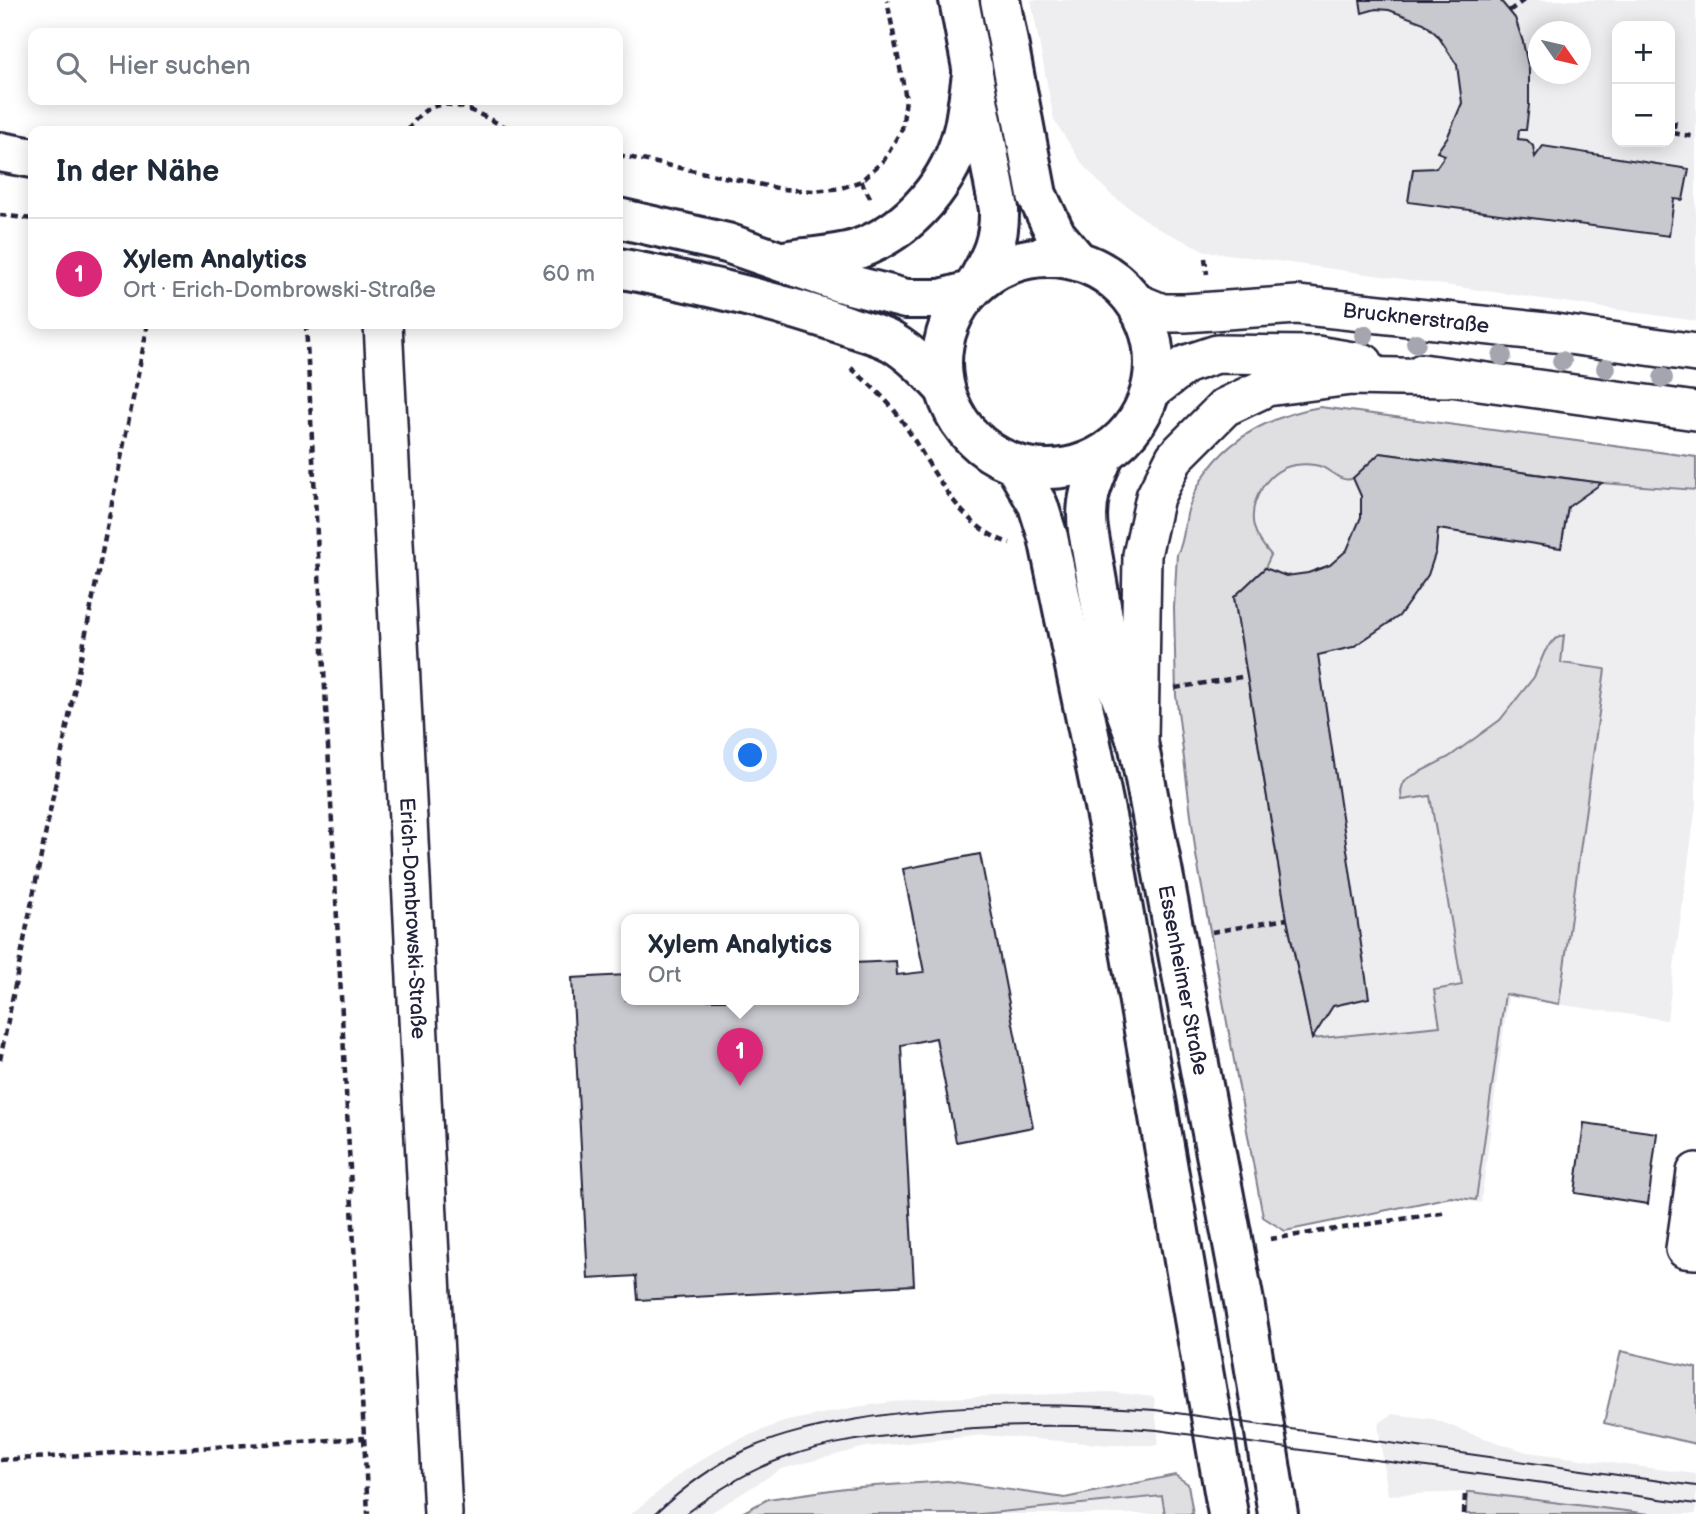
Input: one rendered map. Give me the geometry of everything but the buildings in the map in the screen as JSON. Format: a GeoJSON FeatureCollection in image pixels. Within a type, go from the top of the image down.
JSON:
{"type":"FeatureCollection","features":[{"type":"Feature","properties":{"kind":"main road"},"geometry":{"type":"LineString","coordinates":[[623,219],[727,243],[839,282],[906,299],[941,299],[973,288],[1004,267],[1035,257],[1078,261],[1110,277],[1135,302],[1146,323],[1152,345],[1154,369],[1150,392],[1140,416],[1125,436],[1105,453],[1084,463],[1061,469],[1037,469],[1014,464],[989,453],[969,435],[954,413],[944,388],[941,362],[945,337],[955,312],[973,288],[995,249],[1000,227],[974,68],[959,0]]}},
{"type":"Feature","properties":{"kind":"main road"},"geometry":{"type":"LineString","coordinates":[[1000,0],[1037,195],[1056,234],[1078,261]]}},
{"type":"Feature","properties":{"kind":"main road"},"geometry":{"type":"LineString","coordinates":[[784,261],[838,254],[860,248],[891,233],[923,205],[940,183],[953,157],[963,128],[974,68]]}},
{"type":"Feature","properties":{"kind":"main road"},"geometry":{"type":"LineString","coordinates":[[0,151],[28,152]]}},
{"type":"Feature","properties":{"kind":"main road"},"geometry":{"type":"LineString","coordinates":[[0,151],[28,157]]}},
{"type":"Feature","properties":{"kind":"main road"},"geometry":{"type":"LineString","coordinates":[[623,269],[808,312],[876,336],[891,342],[922,364],[944,388]]}},
{"type":"Feature","properties":{"kind":"main road","name":"Essenheimer Straße"},"geometry":{"type":"LineString","coordinates":[[1105,453],[1091,487],[1085,510],[1086,520],[1113,675],[1139,747],[1245,1307],[1278,1514]]}},
{"type":"Feature","properties":{"kind":"main road"},"geometry":{"type":"LineString","coordinates":[[1014,464],[1038,505],[1048,537],[1110,835],[1228,1514]]}},
{"type":"Feature","properties":{"kind":"street","name":"Brucknerstraße"},"geometry":{"type":"LineString","coordinates":[[1135,302],[1163,313],[1297,305],[1555,332],[1696,353]]}},
{"type":"Feature","properties":{"kind":"street","name":"Erich-Dombrowski-Straße"},"geometry":{"type":"LineString","coordinates":[[383,329],[443,1514]]}},
{"type":"Feature","properties":{"kind":"street"},"geometry":{"type":"LineString","coordinates":[[1150,392],[1186,364],[1217,354],[1317,355],[1446,378],[1696,411]]}},
{"type":"Feature","properties":{"kind":"street"},"geometry":{"type":"LineString","coordinates":[[1139,747],[1142,555],[1155,497],[1175,457],[1225,407],[1267,387],[1351,376],[1446,378]]}},
{"type":"Feature","properties":{"kind":"street"},"geometry":{"type":"LineString","coordinates":[[1696,1172],[1685,1249],[1696,1250]]}},
{"type":"Feature","properties":{"kind":"path"},"geometry":{"type":"LineString","coordinates":[[623,156],[782,189],[815,191],[841,188],[861,181],[884,160],[902,129],[906,99],[887,0]]}},
{"type":"Feature","properties":{"kind":"path"},"geometry":{"type":"LineString","coordinates":[[1509,11],[1524,0]]}},
{"type":"Feature","properties":{"kind":"path"},"geometry":{"type":"LineString","coordinates":[[412,126],[430,108],[449,105]]}},
{"type":"Feature","properties":{"kind":"path"},"geometry":{"type":"LineString","coordinates":[[458,105],[505,126]]}},
{"type":"Feature","properties":{"kind":"path"},"geometry":{"type":"LineString","coordinates":[[1675,133],[1696,137]]}},
{"type":"Feature","properties":{"kind":"path"},"geometry":{"type":"LineString","coordinates":[[0,215],[28,218]]}},
{"type":"Feature","properties":{"kind":"path"},"geometry":{"type":"LineString","coordinates":[[0,1060],[147,329]]}},
{"type":"Feature","properties":{"kind":"path"},"geometry":{"type":"LineString","coordinates":[[306,329],[368,1514]]}},
{"type":"Feature","properties":{"kind":"path"},"geometry":{"type":"LineString","coordinates":[[864,380],[895,411],[958,506],[984,531],[997,539],[1015,544]]}},
{"type":"Feature","properties":{"kind":"path"},"geometry":{"type":"LineString","coordinates":[[1179,688],[1247,676]]}},
{"type":"Feature","properties":{"kind":"path"},"geometry":{"type":"LineString","coordinates":[[1216,931],[1287,919]]}},
{"type":"Feature","properties":{"kind":"path"},"geometry":{"type":"LineString","coordinates":[[1259,1241],[1448,1212]]}},
{"type":"Feature","properties":{"kind":"path"},"geometry":{"type":"LineString","coordinates":[[0,1460],[364,1438]]}},
{"type":"Feature","properties":{"kind":"path"},"geometry":{"type":"LineString","coordinates":[[1464,1514],[1465,1492]]}},
{"type":"Feature","properties":{"kind":"shaded area"},"geometry":{"type":"Polygon","coordinates":[[[1031,0],[1696,0],[1696,321],[1206,251],[1157,228],[1110,194],[1083,165],[1054,120],[1031,0]]]}},
{"type":"Feature","properties":{"kind":"shaded area"},"geometry":{"type":"Polygon","coordinates":[[[1320,407],[1696,457],[1696,805],[1667,1020],[1508,997],[1481,1203],[1449,1198],[1285,1231],[1182,535],[1196,490],[1227,448],[1254,428],[1284,415],[1320,407]]]}},
{"type":"Feature","properties":{"kind":"shaded area"},"geometry":{"type":"Polygon","coordinates":[[[1320,407],[1696,457],[1696,490],[1602,483],[1380,453],[1355,477],[1347,480],[1319,466],[1308,464],[1285,468],[1269,480],[1257,497],[1254,527],[1271,555],[1265,568],[1234,597],[1287,919],[1312,1039],[1440,1026],[1434,990],[1462,985],[1430,796],[1402,800],[1403,784],[1408,778],[1449,757],[1500,720],[1534,677],[1545,651],[1555,639],[1564,635],[1561,663],[1605,669],[1559,1004],[1505,994],[1476,1200],[1451,1197],[1285,1231],[1263,1217],[1196,855],[1176,695],[1174,608],[1177,554],[1182,544],[1187,513],[1198,486],[1210,468],[1224,452],[1258,427],[1320,407]]]}},
{"type":"Feature","properties":{"kind":"shaded area"},"geometry":{"type":"Polygon","coordinates":[[[1621,1351],[1696,1368],[1696,1444],[1604,1423],[1621,1351]]]}},
{"type":"Feature","properties":{"kind":"shaded area"},"geometry":{"type":"Polygon","coordinates":[[[1110,1392],[1154,1397],[1159,1445],[1112,1445],[984,1435],[866,1447],[781,1469],[709,1514],[631,1514],[688,1468],[727,1444],[783,1422],[856,1407],[914,1399],[1110,1392]]]}},
{"type":"Feature","properties":{"kind":"shaded area"},"geometry":{"type":"Polygon","coordinates":[[[1392,1414],[1434,1419],[1527,1452],[1696,1474],[1696,1514],[1650,1514],[1471,1492],[1388,1495],[1378,1424],[1392,1414]]]}},
{"type":"Feature","properties":{"kind":"shaded area"},"geometry":{"type":"Polygon","coordinates":[[[1175,1475],[1188,1484],[1193,1514],[1165,1514],[1162,1496],[980,1514],[740,1514],[768,1499],[845,1488],[948,1481],[1065,1498],[1175,1475]]]}},
{"type":"Feature","properties":{"kind":"shaded area"},"geometry":{"type":"Polygon","coordinates":[[[1467,1492],[1471,1492],[1650,1514],[1466,1514],[1467,1492]]]}},
{"type":"Feature","properties":{"kind":"shaded area"},"geometry":{"type":"Polygon","coordinates":[[[1163,1496],[1165,1514],[980,1514],[1163,1496]]]}},
{"type":"Feature","properties":{"kind":"tram line"},"geometry":{"type":"LineString","coordinates":[[655,1514],[721,1463],[759,1444],[785,1435],[891,1414],[966,1407],[1079,1406],[1155,1410],[1696,1486]]}},
{"type":"Feature","properties":{"kind":"tram line"},"geometry":{"type":"LineString","coordinates":[[685,1514],[747,1474],[773,1462],[819,1447],[901,1435],[1038,1426],[1157,1430],[1696,1504]]}},
{"type":"Feature","properties":{"kind":"place","name":"Xylem Analytics"},"geometry":{"type":"Point","coordinates":[740,1086]}}]}
